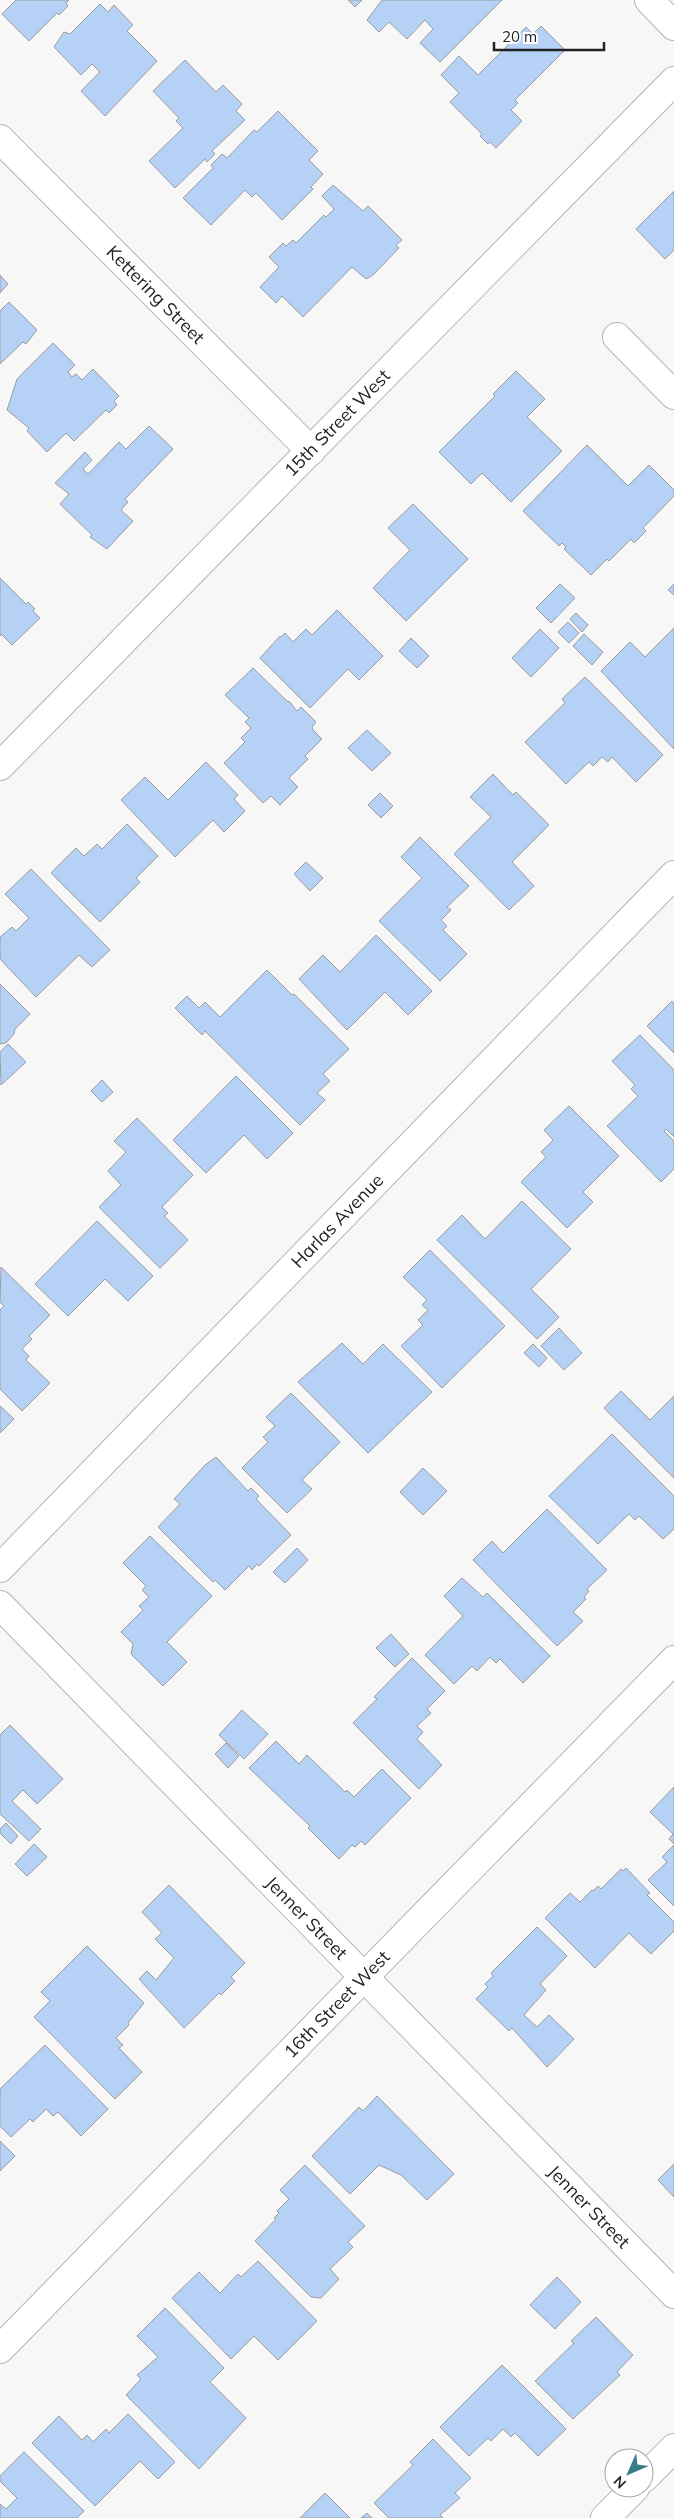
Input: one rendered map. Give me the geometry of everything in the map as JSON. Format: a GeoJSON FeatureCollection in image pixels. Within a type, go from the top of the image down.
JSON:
{"type":"FeatureCollection","features":[{"type":"Feature","properties":{"kind":"street"},"geometry":{"type":"LineString","coordinates":[[649,0],[674,26]]}},
{"type":"Feature","properties":{"kind":"street","name":"15th Street West"},"geometry":{"type":"LineString","coordinates":[[0,766],[674,80]]}},
{"type":"Feature","properties":{"kind":"street","name":"Kettering Street"},"geometry":{"type":"LineString","coordinates":[[0,139],[311,451]]}},
{"type":"Feature","properties":{"kind":"street"},"geometry":{"type":"LineString","coordinates":[[617,338],[674,395]]}},
{"type":"Feature","properties":{"kind":"street","name":"Harlas Avenue"},"geometry":{"type":"LineString","coordinates":[[0,1568],[674,875]]}},
{"type":"Feature","properties":{"kind":"street","name":"Jenner Street"},"geometry":{"type":"LineString","coordinates":[[0,1605],[674,2294]]}},
{"type":"Feature","properties":{"kind":"street","name":"16th Street West"},"geometry":{"type":"LineString","coordinates":[[0,2349],[674,1660]]}},
{"type":"Feature","properties":{"kind":"street"},"geometry":{"type":"LineString","coordinates":[[654,2468],[674,2448]]}},
{"type":"Feature","properties":{"kind":"street"},"geometry":{"type":"LineString","coordinates":[[605,2518],[625,2498]]}},
{"type":"Feature","properties":{"kind":"building"},"geometry":{"type":"Polygon","coordinates":[[[16,0],[69,0],[66,3],[68,6],[59,15],[57,13],[29,41],[2,14],[16,0]]]}},
{"type":"Feature","properties":{"kind":"building"},"geometry":{"type":"Polygon","coordinates":[[[348,0],[362,0],[355,7],[348,0]]]}},
{"type":"Feature","properties":{"kind":"building"},"geometry":{"type":"Polygon","coordinates":[[[382,0],[502,0],[440,62],[420,43],[433,29],[425,20],[407,39],[389,22],[379,32],[367,20],[382,0]]]}},
{"type":"Feature","properties":{"kind":"building"},"geometry":{"type":"Polygon","coordinates":[[[100,4],[108,12],[114,5],[133,25],[127,31],[157,61],[105,116],[81,91],[100,72],[92,64],[81,75],[54,47],[64,32],[70,34],[100,4]]]}},
{"type":"Feature","properties":{"kind":"building"},"geometry":{"type":"Polygon","coordinates":[[[541,26],[565,50],[515,100],[518,103],[511,110],[522,121],[496,148],[490,142],[488,144],[480,136],[482,134],[450,102],[459,93],[441,75],[459,56],[478,75],[526,27],[533,34],[541,26]]]}},
{"type":"Feature","properties":{"kind":"building"},"geometry":{"type":"Polygon","coordinates":[[[185,60],[216,92],[223,85],[242,104],[236,111],[245,120],[212,151],[215,154],[207,162],[205,159],[175,188],[149,161],[183,128],[176,121],[179,118],[153,91],[185,60]]]}},
{"type":"Feature","properties":{"kind":"building"},"geometry":{"type":"Polygon","coordinates":[[[278,111],[318,151],[309,160],[323,174],[311,187],[313,189],[282,220],[256,193],[252,197],[245,190],[211,225],[183,198],[213,168],[211,165],[222,154],[227,158],[254,130],[257,132],[278,111]]]}},
{"type":"Feature","properties":{"kind":"building"},"geometry":{"type":"Polygon","coordinates":[[[333,185],[363,211],[368,206],[402,240],[396,245],[399,248],[373,275],[366,279],[352,267],[303,317],[282,296],[276,303],[260,287],[279,267],[269,257],[283,243],[286,246],[293,240],[296,243],[324,215],[326,217],[334,209],[322,196],[333,185]]]}},
{"type":"Feature","properties":{"kind":"building"},"geometry":{"type":"Polygon","coordinates":[[[674,191],[674,250],[665,259],[636,229],[674,191]]]}},
{"type":"Feature","properties":{"kind":"building"},"geometry":{"type":"Polygon","coordinates":[[[0,275],[8,284],[0,293],[0,275]]]}},
{"type":"Feature","properties":{"kind":"building"},"geometry":{"type":"Polygon","coordinates":[[[9,302],[37,330],[26,344],[23,342],[0,364],[0,311],[9,302]]]}},
{"type":"Feature","properties":{"kind":"building"},"geometry":{"type":"Polygon","coordinates":[[[53,343],[75,365],[68,372],[72,377],[76,374],[82,380],[93,369],[119,396],[114,401],[117,405],[109,413],[106,410],[74,441],[66,433],[47,452],[27,431],[29,428],[7,410],[17,379],[53,343]]]}},
{"type":"Feature","properties":{"kind":"building"},"geometry":{"type":"Polygon","coordinates":[[[516,371],[545,399],[527,417],[562,451],[511,502],[482,473],[471,484],[439,452],[495,396],[493,394],[516,371]]]}},
{"type":"Feature","properties":{"kind":"building"},"geometry":{"type":"Polygon","coordinates":[[[149,426],[173,449],[125,499],[128,502],[121,510],[133,521],[107,549],[90,537],[92,535],[60,504],[69,494],[55,483],[85,452],[92,460],[83,469],[88,474],[119,442],[126,449],[149,426]]]}},
{"type":"Feature","properties":{"kind":"building"},"geometry":{"type":"Polygon","coordinates":[[[587,445],[628,486],[649,465],[674,490],[674,496],[643,528],[646,531],[634,543],[631,539],[609,561],[607,559],[591,575],[564,549],[566,547],[562,543],[559,546],[523,511],[587,445]]]}},
{"type":"Feature","properties":{"kind":"building"},"geometry":{"type":"Polygon","coordinates":[[[413,504],[468,559],[406,621],[373,588],[410,550],[388,528],[413,504]]]}},
{"type":"Feature","properties":{"kind":"building"},"geometry":{"type":"Polygon","coordinates":[[[0,578],[26,604],[28,602],[35,609],[33,611],[40,618],[12,645],[1,634],[0,636],[0,578]]]}},
{"type":"Feature","properties":{"kind":"building"},"geometry":{"type":"Polygon","coordinates":[[[560,584],[575,598],[551,623],[536,608],[560,584]]]}},
{"type":"Feature","properties":{"kind":"building"},"geometry":{"type":"Polygon","coordinates":[[[674,584],[674,595],[668,590],[674,584]]]}},
{"type":"Feature","properties":{"kind":"building"},"geometry":{"type":"Polygon","coordinates":[[[337,610],[383,656],[359,680],[348,669],[310,708],[260,658],[280,636],[285,633],[293,642],[306,629],[312,635],[337,610]]]}},
{"type":"Feature","properties":{"kind":"building"},"geometry":{"type":"Polygon","coordinates":[[[576,613],[588,625],[582,632],[570,619],[576,613]]]}},
{"type":"Feature","properties":{"kind":"building"},"geometry":{"type":"Polygon","coordinates":[[[568,622],[579,633],[569,643],[558,632],[568,622]]]}},
{"type":"Feature","properties":{"kind":"building"},"geometry":{"type":"Polygon","coordinates":[[[674,628],[674,749],[601,671],[630,642],[645,657],[674,628]]]}},
{"type":"Feature","properties":{"kind":"building"},"geometry":{"type":"Polygon","coordinates":[[[540,629],[559,648],[531,677],[512,658],[540,629]]]}},
{"type":"Feature","properties":{"kind":"building"},"geometry":{"type":"Polygon","coordinates":[[[584,634],[603,652],[592,665],[573,646],[584,634]]]}},
{"type":"Feature","properties":{"kind":"building"},"geometry":{"type":"Polygon","coordinates":[[[411,638],[429,656],[417,668],[399,651],[411,638]]]}},
{"type":"Feature","properties":{"kind":"building"},"geometry":{"type":"Polygon","coordinates":[[[253,668],[289,701],[297,711],[301,707],[316,722],[312,727],[313,730],[322,739],[305,756],[308,759],[289,778],[298,787],[280,805],[271,796],[263,803],[224,763],[245,742],[241,738],[251,728],[245,722],[249,718],[225,695],[253,668]]]}},
{"type":"Feature","properties":{"kind":"building"},"geometry":{"type":"Polygon","coordinates":[[[585,677],[663,755],[636,782],[612,757],[608,762],[602,757],[593,766],[589,762],[566,784],[525,742],[565,703],[562,699],[585,677]]]}},
{"type":"Feature","properties":{"kind":"building"},"geometry":{"type":"Polygon","coordinates":[[[367,730],[391,753],[372,771],[348,748],[367,730]]]}},
{"type":"Feature","properties":{"kind":"building"},"geometry":{"type":"Polygon","coordinates":[[[206,762],[238,795],[234,799],[245,811],[224,832],[213,820],[175,857],[121,800],[145,777],[168,800],[206,762]]]}},
{"type":"Feature","properties":{"kind":"building"},"geometry":{"type":"Polygon","coordinates":[[[493,774],[513,795],[516,792],[549,825],[512,862],[534,886],[509,910],[454,854],[491,817],[470,797],[493,774]]]}},
{"type":"Feature","properties":{"kind":"building"},"geometry":{"type":"Polygon","coordinates":[[[380,793],[393,806],[381,818],[368,805],[380,793]]]}},
{"type":"Feature","properties":{"kind":"building"},"geometry":{"type":"Polygon","coordinates":[[[127,824],[158,856],[136,878],[140,882],[100,922],[51,873],[76,848],[84,856],[97,844],[102,849],[127,824]]]}},
{"type":"Feature","properties":{"kind":"building"},"geometry":{"type":"Polygon","coordinates":[[[420,837],[469,886],[447,907],[451,910],[441,920],[447,926],[443,930],[467,954],[440,981],[379,921],[422,878],[401,857],[420,837]]]}},
{"type":"Feature","properties":{"kind":"building"},"geometry":{"type":"Polygon","coordinates":[[[306,862],[323,878],[310,891],[294,874],[306,862]]]}},
{"type":"Feature","properties":{"kind":"building"},"geometry":{"type":"Polygon","coordinates":[[[31,869],[110,950],[92,967],[79,955],[36,997],[0,959],[0,937],[12,927],[16,931],[29,918],[5,894],[31,869]]]}},
{"type":"Feature","properties":{"kind":"building"},"geometry":{"type":"Polygon","coordinates":[[[376,935],[432,991],[408,1015],[385,992],[347,1030],[299,979],[323,955],[340,972],[376,935]]]}},
{"type":"Feature","properties":{"kind":"building"},"geometry":{"type":"Polygon","coordinates":[[[267,970],[349,1049],[323,1074],[330,1081],[317,1093],[325,1100],[300,1125],[205,1031],[202,1035],[175,1008],[187,996],[199,1008],[205,1002],[220,1017],[267,970]]]}},
{"type":"Feature","properties":{"kind":"building"},"geometry":{"type":"Polygon","coordinates":[[[0,984],[30,1014],[15,1029],[14,1034],[6,1043],[0,1044],[0,984]]]}},
{"type":"Feature","properties":{"kind":"building"},"geometry":{"type":"Polygon","coordinates":[[[672,1001],[674,1004],[674,1053],[647,1026],[672,1001]]]}},
{"type":"Feature","properties":{"kind":"building"},"geometry":{"type":"Polygon","coordinates":[[[640,1035],[674,1070],[674,1137],[666,1129],[664,1131],[674,1141],[674,1169],[661,1182],[607,1126],[638,1096],[631,1089],[635,1085],[612,1061],[640,1035]]]}},
{"type":"Feature","properties":{"kind":"building"},"geometry":{"type":"Polygon","coordinates":[[[8,1044],[26,1062],[1,1085],[0,1052],[8,1044]]]}},
{"type":"Feature","properties":{"kind":"building"},"geometry":{"type":"Polygon","coordinates":[[[236,1076],[293,1133],[267,1159],[244,1135],[206,1173],[173,1140],[236,1076]]]}},
{"type":"Feature","properties":{"kind":"building"},"geometry":{"type":"Polygon","coordinates":[[[102,1080],[113,1092],[102,1102],[91,1091],[102,1080]]]}},
{"type":"Feature","properties":{"kind":"building"},"geometry":{"type":"Polygon","coordinates":[[[569,1106],[619,1156],[583,1192],[593,1202],[567,1228],[521,1182],[546,1157],[541,1152],[553,1140],[544,1130],[569,1106]]]}},
{"type":"Feature","properties":{"kind":"building"},"geometry":{"type":"Polygon","coordinates":[[[137,1118],[193,1175],[162,1207],[168,1213],[164,1216],[188,1240],[160,1268],[99,1207],[121,1185],[108,1171],[126,1152],[114,1141],[137,1118]]]}},
{"type":"Feature","properties":{"kind":"building"},"geometry":{"type":"Polygon","coordinates":[[[522,1201],[571,1249],[531,1289],[559,1317],[537,1339],[437,1240],[462,1215],[485,1239],[522,1201]]]}},
{"type":"Feature","properties":{"kind":"building"},"geometry":{"type":"Polygon","coordinates":[[[97,1221],[153,1276],[128,1301],[105,1279],[68,1316],[35,1284],[97,1221]]]}},
{"type":"Feature","properties":{"kind":"building"},"geometry":{"type":"Polygon","coordinates":[[[430,1250],[505,1326],[442,1388],[401,1346],[423,1325],[418,1320],[428,1310],[422,1305],[427,1300],[403,1277],[430,1250]]]}},
{"type":"Feature","properties":{"kind":"building"},"geometry":{"type":"Polygon","coordinates":[[[1,1267],[50,1315],[29,1336],[32,1339],[22,1349],[29,1356],[26,1360],[50,1383],[22,1411],[0,1389],[0,1310],[4,1306],[0,1302],[1,1267]]]}},
{"type":"Feature","properties":{"kind":"building"},"geometry":{"type":"Polygon","coordinates":[[[559,1328],[582,1353],[564,1370],[541,1346],[559,1328]]]}},
{"type":"Feature","properties":{"kind":"building"},"geometry":{"type":"Polygon","coordinates":[[[342,1343],[363,1364],[383,1344],[432,1392],[368,1453],[298,1382],[342,1343]]]}},
{"type":"Feature","properties":{"kind":"building"},"geometry":{"type":"Polygon","coordinates":[[[533,1344],[547,1358],[539,1367],[524,1353],[533,1344]]]}},
{"type":"Feature","properties":{"kind":"building"},"geometry":{"type":"Polygon","coordinates":[[[621,1391],[650,1420],[674,1396],[674,1478],[604,1408],[621,1391]]]}},
{"type":"Feature","properties":{"kind":"building"},"geometry":{"type":"Polygon","coordinates":[[[291,1393],[340,1442],[302,1480],[312,1489],[287,1513],[242,1468],[268,1442],[263,1437],[275,1426],[266,1417],[291,1393]]]}},
{"type":"Feature","properties":{"kind":"building"},"geometry":{"type":"Polygon","coordinates":[[[0,1406],[14,1419],[0,1433],[0,1406]]]}},
{"type":"Feature","properties":{"kind":"building"},"geometry":{"type":"Polygon","coordinates":[[[612,1434],[674,1496],[674,1529],[663,1539],[639,1516],[635,1520],[629,1514],[598,1544],[549,1496],[612,1434]]]}},
{"type":"Feature","properties":{"kind":"building"},"geometry":{"type":"Polygon","coordinates":[[[216,1457],[248,1491],[251,1488],[259,1496],[256,1499],[291,1535],[259,1566],[257,1564],[252,1570],[249,1566],[225,1590],[215,1580],[213,1582],[158,1527],[180,1504],[174,1499],[205,1465],[216,1457]]]}},
{"type":"Feature","properties":{"kind":"building"},"geometry":{"type":"Polygon","coordinates":[[[423,1468],[447,1491],[423,1515],[400,1492],[423,1468]]]}},
{"type":"Feature","properties":{"kind":"building"},"geometry":{"type":"Polygon","coordinates":[[[547,1509],[607,1570],[587,1589],[589,1591],[584,1597],[586,1599],[573,1612],[583,1621],[557,1646],[473,1560],[492,1541],[503,1553],[547,1509]]]}},
{"type":"Feature","properties":{"kind":"building"},"geometry":{"type":"Polygon","coordinates":[[[150,1536],[212,1596],[167,1642],[187,1662],[163,1686],[131,1654],[133,1644],[121,1632],[143,1610],[139,1606],[149,1597],[142,1590],[146,1586],[123,1563],[150,1536]]]}},
{"type":"Feature","properties":{"kind":"building"},"geometry":{"type":"Polygon","coordinates":[[[297,1548],[308,1560],[285,1583],[273,1572],[297,1548]]]}},
{"type":"Feature","properties":{"kind":"building"},"geometry":{"type":"Polygon","coordinates":[[[462,1578],[483,1597],[487,1593],[550,1656],[523,1683],[500,1659],[496,1663],[490,1657],[477,1671],[472,1666],[454,1684],[425,1655],[463,1616],[444,1596],[462,1578]]]}},
{"type":"Feature","properties":{"kind":"building"},"geometry":{"type":"Polygon","coordinates":[[[391,1634],[409,1654],[395,1667],[376,1648],[391,1634]]]}},
{"type":"Feature","properties":{"kind":"building"},"geometry":{"type":"Polygon","coordinates":[[[412,1658],[445,1691],[427,1709],[431,1713],[417,1726],[423,1732],[417,1739],[442,1765],[419,1789],[353,1723],[377,1699],[374,1697],[412,1658]]]}},
{"type":"Feature","properties":{"kind":"building"},"geometry":{"type":"Polygon","coordinates":[[[242,1710],[268,1734],[244,1759],[219,1735],[242,1710]]]}},
{"type":"Feature","properties":{"kind":"building"},"geometry":{"type":"Polygon","coordinates":[[[10,1725],[63,1779],[37,1804],[23,1790],[12,1801],[41,1829],[29,1841],[0,1814],[0,1735],[10,1725]]]}},
{"type":"Feature","properties":{"kind":"building"},"geometry":{"type":"Polygon","coordinates":[[[276,1741],[299,1764],[307,1755],[345,1792],[347,1790],[354,1797],[382,1769],[411,1798],[365,1845],[361,1841],[355,1847],[352,1845],[339,1859],[308,1828],[310,1826],[249,1768],[276,1741]]]}},
{"type":"Feature","properties":{"kind":"building"},"geometry":{"type":"Polygon","coordinates":[[[226,1743],[239,1756],[228,1768],[215,1754],[226,1743]]]}},
{"type":"Feature","properties":{"kind":"building"},"geometry":{"type":"Polygon","coordinates":[[[674,1787],[674,1844],[669,1839],[673,1834],[650,1812],[674,1787]]]}},
{"type":"Feature","properties":{"kind":"building"},"geometry":{"type":"Polygon","coordinates":[[[6,1823],[18,1836],[11,1844],[0,1833],[0,1829],[6,1823]]]}},
{"type":"Feature","properties":{"kind":"building"},"geometry":{"type":"Polygon","coordinates":[[[34,1844],[47,1857],[27,1876],[15,1864],[34,1844]]]}},
{"type":"Feature","properties":{"kind":"building"},"geometry":{"type":"Polygon","coordinates":[[[674,1845],[674,1906],[648,1880],[667,1862],[662,1857],[674,1845]]]}},
{"type":"Feature","properties":{"kind":"building"},"geometry":{"type":"Polygon","coordinates":[[[626,1868],[650,1893],[647,1895],[674,1922],[674,1931],[651,1954],[629,1933],[595,1968],[545,1918],[570,1893],[580,1902],[592,1890],[598,1886],[601,1889],[621,1869],[623,1871],[626,1868]]]}},
{"type":"Feature","properties":{"kind":"building"},"geometry":{"type":"Polygon","coordinates":[[[169,1885],[245,1963],[231,1977],[235,1981],[221,1995],[219,1993],[184,2028],[139,1979],[147,1971],[156,1980],[174,1958],[155,1939],[162,1933],[142,1912],[169,1885]]]}},
{"type":"Feature","properties":{"kind":"building"},"geometry":{"type":"Polygon","coordinates":[[[537,1927],[567,1956],[540,1984],[546,1990],[524,2015],[537,2027],[549,2015],[574,2039],[547,2067],[512,2028],[509,2031],[476,1999],[488,1987],[485,1984],[493,1976],[491,1973],[537,1927]]]}},
{"type":"Feature","properties":{"kind":"building"},"geometry":{"type":"Polygon","coordinates":[[[87,1946],[144,2003],[128,2023],[129,2025],[116,2038],[123,2045],[119,2048],[142,2072],[115,2099],[34,2017],[50,2001],[41,1992],[87,1946]]]}},
{"type":"Feature","properties":{"kind":"building"},"geometry":{"type":"Polygon","coordinates":[[[45,2045],[108,2109],[81,2136],[58,2112],[53,2116],[46,2109],[33,2122],[30,2119],[11,2137],[0,2126],[0,2089],[45,2045]]]}},
{"type":"Feature","properties":{"kind":"building"},"geometry":{"type":"Polygon","coordinates":[[[377,2096],[454,2174],[427,2200],[401,2175],[379,2165],[350,2194],[312,2156],[359,2107],[363,2111],[377,2096]]]}},
{"type":"Feature","properties":{"kind":"building"},"geometry":{"type":"Polygon","coordinates":[[[0,2141],[15,2156],[0,2171],[0,2141]]]}},
{"type":"Feature","properties":{"kind":"building"},"geometry":{"type":"Polygon","coordinates":[[[674,2164],[674,2197],[658,2180],[674,2164]]]}},
{"type":"Feature","properties":{"kind":"building"},"geometry":{"type":"Polygon","coordinates":[[[305,2165],[365,2226],[348,2242],[353,2247],[330,2269],[339,2279],[321,2298],[311,2297],[255,2241],[276,2219],[274,2218],[279,2213],[277,2211],[289,2199],[280,2190],[305,2165]]]}},
{"type":"Feature","properties":{"kind":"building"},"geometry":{"type":"Polygon","coordinates":[[[258,2261],[317,2321],[278,2360],[254,2336],[231,2359],[172,2298],[199,2272],[220,2293],[238,2274],[241,2277],[258,2261]]]}},
{"type":"Feature","properties":{"kind":"building"},"geometry":{"type":"Polygon","coordinates":[[[557,2277],[581,2302],[555,2329],[530,2305],[557,2277]]]}},
{"type":"Feature","properties":{"kind":"building"},"geometry":{"type":"Polygon","coordinates":[[[165,2308],[224,2368],[210,2382],[246,2418],[199,2469],[126,2395],[141,2379],[137,2375],[158,2357],[137,2336],[165,2308]]]}},
{"type":"Feature","properties":{"kind":"building"},"geometry":{"type":"Polygon","coordinates":[[[596,2317],[633,2355],[617,2372],[620,2375],[573,2419],[535,2381],[574,2343],[571,2341],[596,2317]]]}},
{"type":"Feature","properties":{"kind":"building"},"geometry":{"type":"Polygon","coordinates":[[[502,2365],[566,2429],[538,2456],[515,2433],[511,2437],[503,2429],[491,2441],[488,2438],[469,2456],[440,2427],[502,2365]]]}},
{"type":"Feature","properties":{"kind":"building"},"geometry":{"type":"Polygon","coordinates":[[[128,2414],[175,2462],[158,2479],[140,2461],[95,2506],[32,2443],[59,2416],[82,2440],[87,2435],[93,2442],[106,2429],[109,2433],[128,2414]]]}},
{"type":"Feature","properties":{"kind":"building"},"geometry":{"type":"Polygon","coordinates":[[[433,2439],[471,2478],[455,2493],[460,2498],[440,2515],[443,2518],[389,2518],[374,2503],[413,2465],[410,2462],[433,2439]]]}},
{"type":"Feature","properties":{"kind":"building"},"geometry":{"type":"Polygon","coordinates":[[[24,2452],[84,2511],[77,2518],[0,2518],[0,2504],[6,2509],[17,2498],[0,2481],[0,2476],[24,2452]]]}},
{"type":"Feature","properties":{"kind":"building"},"geometry":{"type":"Polygon","coordinates":[[[325,2493],[350,2518],[300,2518],[325,2493]]]}},
{"type":"Feature","properties":{"kind":"building"},"geometry":{"type":"Polygon","coordinates":[[[367,2513],[372,2518],[361,2518],[367,2513]]]}}]}
